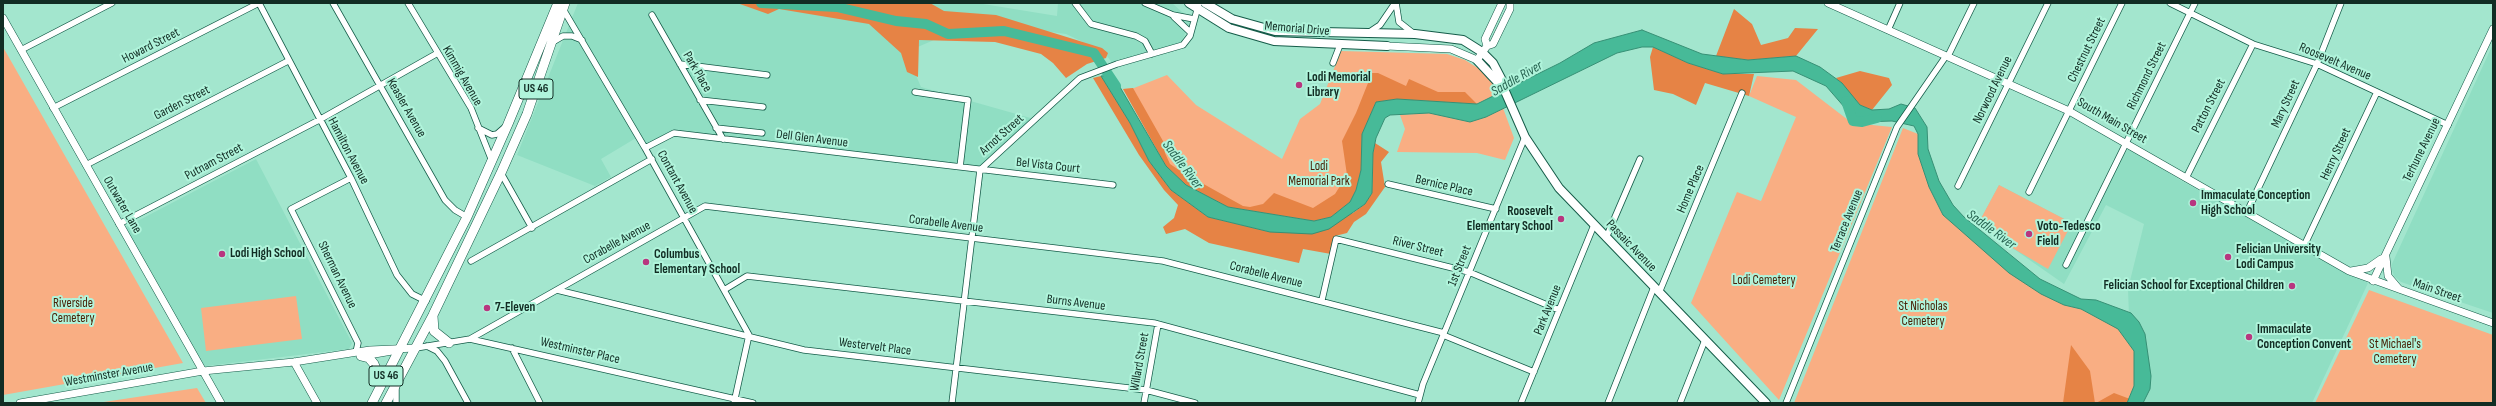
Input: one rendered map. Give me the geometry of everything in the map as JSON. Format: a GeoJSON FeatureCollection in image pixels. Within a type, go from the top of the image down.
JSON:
{"type":"FeatureCollection","features":[{"type":"Feature","properties":{"kind":"highway","name":"US 46"},"geometry":{"type":"LineString","coordinates":[[386,403],[433,315],[501,173],[526,114],[551,43],[562,5]]}},
{"type":"Feature","properties":{"kind":"highway","name":"US 46"},"geometry":{"type":"LineString","coordinates":[[372,403],[426,301],[467,217],[562,5]]}},
{"type":"Feature","properties":{"kind":"highway"},"geometry":{"type":"LineString","coordinates":[[433,315],[434,331],[449,343]]}},
{"type":"Feature","properties":{"kind":"highway"},"geometry":{"type":"LineString","coordinates":[[359,354],[369,358],[374,364],[382,384]]}},
{"type":"Feature","properties":{"kind":"main road","name":"Memorial Drive"},"geometry":{"type":"LineString","coordinates":[[1189,3],[1198,6],[1229,28],[1258,38],[1292,44],[1387,46]]}},
{"type":"Feature","properties":{"kind":"main road","name":"Memorial Drive"},"geometry":{"type":"LineString","coordinates":[[1205,3],[1223,14],[1247,25],[1275,31],[1415,34],[1463,40],[1484,49],[1504,86]]}},
{"type":"Feature","properties":{"kind":"main road"},"geometry":{"type":"LineString","coordinates":[[1217,3],[1223,14]]}},
{"type":"Feature","properties":{"kind":"main road"},"geometry":{"type":"LineString","coordinates":[[1477,60],[1504,86]]}},
{"type":"Feature","properties":{"kind":"main road","name":"Passaic Avenue"},"geometry":{"type":"LineString","coordinates":[[1504,86],[1525,137],[1555,183],[1606,238],[1766,403]]}},
{"type":"Feature","properties":{"kind":"street"},"geometry":{"type":"LineString","coordinates":[[21,50],[112,3]]}},
{"type":"Feature","properties":{"kind":"street","name":"Hamilton Avenue"},"geometry":{"type":"LineString","coordinates":[[259,3],[319,120],[351,178],[397,275],[412,294],[426,301]]}},
{"type":"Feature","properties":{"kind":"street","name":"Howard Street"},"geometry":{"type":"LineString","coordinates":[[54,108],[259,3]]}},
{"type":"Feature","properties":{"kind":"street","name":"Keasler Avenue"},"geometry":{"type":"LineString","coordinates":[[333,3],[445,200],[455,210],[467,217]]}},
{"type":"Feature","properties":{"kind":"street","name":"Kimmig Avenue"},"geometry":{"type":"LineString","coordinates":[[408,3],[436,54],[470,108],[476,126],[492,162]]}},
{"type":"Feature","properties":{"kind":"street"},"geometry":{"type":"LineString","coordinates":[[1075,3],[1091,24],[1136,36],[1145,41],[1152,54]]}},
{"type":"Feature","properties":{"kind":"street"},"geometry":{"type":"LineString","coordinates":[[1145,3],[1173,15],[1194,19]]}},
{"type":"Feature","properties":{"kind":"street"},"geometry":{"type":"LineString","coordinates":[[1368,33],[1380,25],[1395,3]]}},
{"type":"Feature","properties":{"kind":"street"},"geometry":{"type":"LineString","coordinates":[[1395,3],[1397,16],[1401,25],[1415,34]]}},
{"type":"Feature","properties":{"kind":"street"},"geometry":{"type":"LineString","coordinates":[[1387,46],[1451,48],[1466,53],[1477,60],[1484,49],[1485,39],[1502,3]]}},
{"type":"Feature","properties":{"kind":"street"},"geometry":{"type":"LineString","coordinates":[[1484,49],[1493,44],[1510,9],[1510,3]]}},
{"type":"Feature","properties":{"kind":"street","name":"South Main Street"},"geometry":{"type":"LineString","coordinates":[[1828,3],[2069,111],[2304,246],[2349,271],[2373,281]]}},
{"type":"Feature","properties":{"kind":"street"},"geometry":{"type":"LineString","coordinates":[[1888,30],[1900,3]]}},
{"type":"Feature","properties":{"kind":"street","name":"Terrace Avenue"},"geometry":{"type":"LineString","coordinates":[[1786,403],[1897,127],[1909,106],[1947,56],[1974,3]]}},
{"type":"Feature","properties":{"kind":"street","name":"Norwood Avenue"},"geometry":{"type":"LineString","coordinates":[[1958,186],[2048,3]]}},
{"type":"Feature","properties":{"kind":"street","name":"Chestnut Street"},"geometry":{"type":"LineString","coordinates":[[2029,192],[2122,3]]}},
{"type":"Feature","properties":{"kind":"street","name":"Roosevelt Avenue"},"geometry":{"type":"LineString","coordinates":[[2170,3],[2253,44],[2317,64],[2448,125]]}},
{"type":"Feature","properties":{"kind":"street","name":"Richmond Street"},"geometry":{"type":"LineString","coordinates":[[2066,265],[2195,3]]}},
{"type":"Feature","properties":{"kind":"street","name":"Mary Street"},"geometry":{"type":"LineString","coordinates":[[2246,212],[2317,64],[2335,24],[2341,3]]}},
{"type":"Feature","properties":{"kind":"street","name":"Contant Avenue"},"geometry":{"type":"LineString","coordinates":[[562,5],[652,159],[750,335]]}},
{"type":"Feature","properties":{"kind":"street","name":"Arnot Street"},"geometry":{"type":"LineString","coordinates":[[952,403],[980,170],[1080,78],[1091,72],[1177,48],[1187,41],[1198,6]]}},
{"type":"Feature","properties":{"kind":"street","name":"Park Place"},"geometry":{"type":"LineString","coordinates":[[652,15],[723,139]]}},
{"type":"Feature","properties":{"kind":"street"},"geometry":{"type":"LineString","coordinates":[[1173,15],[1190,32]]}},
{"type":"Feature","properties":{"kind":"street","name":"Outwater Lane"},"geometry":{"type":"LineString","coordinates":[[3,18],[221,403]]}},
{"type":"Feature","properties":{"kind":"street","name":"Terhune Avenue"},"geometry":{"type":"LineString","coordinates":[[2373,281],[2493,29]]}},
{"type":"Feature","properties":{"kind":"street"},"geometry":{"type":"LineString","coordinates":[[551,43],[565,36],[582,40]]}},
{"type":"Feature","properties":{"kind":"street","name":"Patton Street"},"geometry":{"type":"LineString","coordinates":[[2186,178],[2253,44]]}},
{"type":"Feature","properties":{"kind":"street"},"geometry":{"type":"LineString","coordinates":[[1333,63],[1340,45]]}},
{"type":"Feature","properties":{"kind":"street","name":"Putnam Street"},"geometry":{"type":"LineString","coordinates":[[119,224],[319,120],[436,54]]}},
{"type":"Feature","properties":{"kind":"street","name":"Garden Street"},"geometry":{"type":"LineString","coordinates":[[86,165],[288,61]]}},
{"type":"Feature","properties":{"kind":"street"},"geometry":{"type":"LineString","coordinates":[[680,64],[767,75]]}},
{"type":"Feature","properties":{"kind":"street"},"geometry":{"type":"LineString","coordinates":[[915,92],[968,100],[960,167]]}},
{"type":"Feature","properties":{"kind":"street","name":"Henry Street"},"geometry":{"type":"LineString","coordinates":[[2304,246],[2377,92]]}},
{"type":"Feature","properties":{"kind":"street","name":"Home Place"},"geometry":{"type":"LineString","coordinates":[[1608,403],[1742,93]]}},
{"type":"Feature","properties":{"kind":"street"},"geometry":{"type":"LineString","coordinates":[[700,100],[763,107]]}},
{"type":"Feature","properties":{"kind":"street"},"geometry":{"type":"LineString","coordinates":[[476,126],[484,132],[497,134],[508,124]]}},
{"type":"Feature","properties":{"kind":"street"},"geometry":{"type":"LineString","coordinates":[[716,128],[762,133]]}},
{"type":"Feature","properties":{"kind":"street","name":"Dell Glen Avenue"},"geometry":{"type":"LineString","coordinates":[[645,148],[674,134],[980,170]]}},
{"type":"Feature","properties":{"kind":"street","name":"1st Street"},"geometry":{"type":"LineString","coordinates":[[1418,403],[1444,334],[1525,137]]}},
{"type":"Feature","properties":{"kind":"street"},"geometry":{"type":"LineString","coordinates":[[471,261],[652,159]]}},
{"type":"Feature","properties":{"kind":"street"},"geometry":{"type":"LineString","coordinates":[[1606,238],[1640,159]]}},
{"type":"Feature","properties":{"kind":"street","name":"Bel Vista Court"},"geometry":{"type":"LineString","coordinates":[[980,170],[1113,185]]}},
{"type":"Feature","properties":{"kind":"street"},"geometry":{"type":"LineString","coordinates":[[501,173],[532,228]]}},
{"type":"Feature","properties":{"kind":"street","name":"Sherman Avenue"},"geometry":{"type":"LineString","coordinates":[[351,178],[291,209],[358,343],[359,354]]}},
{"type":"Feature","properties":{"kind":"street","name":"Bernice Place"},"geometry":{"type":"LineString","coordinates":[[1388,184],[1496,209]]}},
{"type":"Feature","properties":{"kind":"street","name":"Corabelle Avenue"},"geometry":{"type":"LineString","coordinates":[[470,339],[705,206],[1163,261],[1322,300],[1444,334],[1534,372]]}},
{"type":"Feature","properties":{"kind":"street","name":"Park Avenue"},"geometry":{"type":"LineString","coordinates":[[1521,403],[1594,225]]}},
{"type":"Feature","properties":{"kind":"street","name":"River Street"},"geometry":{"type":"LineString","coordinates":[[1322,300],[1336,239],[1469,272],[1560,310]]}},
{"type":"Feature","properties":{"kind":"street"},"geometry":{"type":"LineString","coordinates":[[2349,271],[2368,268],[2386,255]]}},
{"type":"Feature","properties":{"kind":"street"},"geometry":{"type":"LineString","coordinates":[[2386,255],[2388,276],[2401,291]]}},
{"type":"Feature","properties":{"kind":"street","name":"Burns Avenue"},"geometry":{"type":"LineString","coordinates":[[724,290],[746,276],[1158,324],[1420,395]]}},
{"type":"Feature","properties":{"kind":"street","name":"Main Street"},"geometry":{"type":"LineString","coordinates":[[2373,281],[2493,323]]}},
{"type":"Feature","properties":{"kind":"street","name":"Westervelt Place"},"geometry":{"type":"LineString","coordinates":[[557,290],[750,335],[804,350],[1146,390],[1195,403]]}},
{"type":"Feature","properties":{"kind":"street","name":"Willard Street"},"geometry":{"type":"LineString","coordinates":[[1144,403],[1158,324]]}},
{"type":"Feature","properties":{"kind":"street"},"geometry":{"type":"LineString","coordinates":[[735,401],[750,335]]}},
{"type":"Feature","properties":{"kind":"street","name":"Westminster Place"},"geometry":{"type":"LineString","coordinates":[[203,371],[359,354],[381,355],[400,349],[416,348],[470,339],[735,401],[753,403]]}},
{"type":"Feature","properties":{"kind":"street"},"geometry":{"type":"LineString","coordinates":[[1680,403],[1705,340]]}},
{"type":"Feature","properties":{"kind":"street"},"geometry":{"type":"LineString","coordinates":[[427,346],[437,351],[445,361],[468,403]]}},
{"type":"Feature","properties":{"kind":"street"},"geometry":{"type":"LineString","coordinates":[[512,348],[540,403]]}},
{"type":"Feature","properties":{"kind":"street"},"geometry":{"type":"LineString","coordinates":[[294,362],[317,403]]}},
{"type":"Feature","properties":{"kind":"street","name":"Westminster Avenue"},"geometry":{"type":"LineString","coordinates":[[20,403],[203,371]]}},
{"type":"Feature","properties":{"kind":"street"},"geometry":{"type":"LineString","coordinates":[[396,385],[396,403]]}},
{"type":"Feature","properties":{"kind":"shaded area"},"geometry":{"type":"Polygon","coordinates":[[[578,3],[977,3],[1057,16],[1058,3],[1172,3],[1191,20],[1181,43],[1113,64],[1104,52],[1066,34],[976,22],[906,52],[921,87],[1034,119],[978,170],[674,135],[644,150],[636,138],[601,159],[611,177],[595,186],[517,155],[578,3]]]}},
{"type":"Feature","properties":{"kind":"shaded area"},"geometry":{"type":"Polygon","coordinates":[[[737,3],[930,3],[944,11],[996,15],[1102,48],[1108,53],[1106,58],[1087,64],[1066,78],[1053,63],[1041,54],[995,42],[919,40],[918,77],[907,72],[901,53],[869,24],[779,9],[768,14],[737,3]]]}},
{"type":"Feature","properties":{"kind":"shaded area"},"geometry":{"type":"Polygon","coordinates":[[[1734,9],[1752,24],[1761,45],[1788,38],[1795,28],[1818,29],[1796,56],[1748,60],[1716,56],[1734,9]]]}},
{"type":"Feature","properties":{"kind":"shaded area","name":"Saddle River"},"geometry":{"type":"Polygon","coordinates":[[[1642,30],[1702,54],[1748,60],[1796,56],[1820,67],[1842,83],[1860,105],[1872,110],[1889,109],[1901,104],[1915,108],[1927,127],[1928,149],[1939,181],[1953,205],[1964,217],[2040,279],[2081,299],[2096,300],[2131,313],[2139,322],[2145,334],[2151,376],[2150,389],[2143,403],[2127,403],[2134,386],[2134,351],[2118,329],[2081,309],[2064,305],[2041,294],[2009,273],[1943,215],[1929,187],[1918,154],[1918,134],[1914,126],[1892,121],[1863,122],[1852,116],[1826,86],[1793,71],[1723,74],[1688,63],[1653,47],[1642,47],[1617,53],[1486,117],[1470,122],[1429,113],[1390,115],[1385,118],[1376,138],[1373,153],[1372,193],[1365,204],[1329,229],[1312,234],[1270,232],[1208,217],[1171,190],[1149,161],[1130,123],[1101,76],[1113,75],[1166,166],[1186,185],[1228,207],[1314,221],[1331,217],[1350,202],[1356,190],[1361,170],[1362,134],[1376,102],[1397,99],[1477,104],[1560,63],[1594,43],[1642,30]]]}},
{"type":"Feature","properties":{"kind":"shaded area"},"geometry":{"type":"Polygon","coordinates":[[[2493,44],[2493,313],[2401,282],[2394,276],[2391,266],[2493,44]]]}},
{"type":"Feature","properties":{"kind":"shaded area"},"geometry":{"type":"Polygon","coordinates":[[[1653,47],[1688,63],[1723,74],[1754,74],[1749,96],[1705,83],[1696,105],[1673,94],[1654,90],[1650,57],[1653,47]]]}},
{"type":"Feature","properties":{"kind":"shaded area"},"geometry":{"type":"Polygon","coordinates":[[[1860,71],[1889,78],[1892,85],[1872,110],[1860,105],[1836,78],[1860,71]]]}},
{"type":"Feature","properties":{"kind":"shaded area"},"geometry":{"type":"Polygon","coordinates":[[[1372,73],[1378,73],[1406,86],[1409,79],[1438,92],[1465,92],[1477,104],[1397,99],[1376,102],[1362,134],[1361,170],[1356,190],[1350,202],[1331,217],[1314,221],[1228,207],[1186,185],[1166,166],[1123,89],[1133,88],[1163,141],[1165,153],[1170,164],[1182,172],[1243,206],[1250,207],[1263,204],[1274,193],[1313,208],[1335,194],[1347,175],[1342,141],[1356,113],[1372,73]]]}},
{"type":"Feature","properties":{"kind":"shaded area"},"geometry":{"type":"Polygon","coordinates":[[[1101,76],[1130,123],[1149,161],[1171,190],[1208,217],[1270,232],[1285,231],[1353,213],[1365,204],[1372,193],[1373,153],[1375,143],[1389,152],[1381,162],[1385,187],[1366,214],[1354,222],[1347,233],[1335,236],[1331,254],[1303,249],[1299,263],[1209,243],[1185,229],[1166,234],[1163,227],[1174,218],[1178,205],[1164,190],[1139,155],[1093,78],[1101,76]]]}},
{"type":"Feature","properties":{"kind":"shaded area","name":"Felician University Lodi Campus"},"geometry":{"type":"Polygon","coordinates":[[[2129,148],[2180,180],[2368,283],[2312,403],[2127,403],[2148,370],[2129,316],[2128,289],[2144,224],[2106,205],[2064,284],[1978,224],[1999,185],[2072,223],[2083,231],[2101,185],[2129,148]]]}},
{"type":"Feature","properties":{"kind":"shaded area","name":"Lodi High School"},"geometry":{"type":"Polygon","coordinates":[[[256,159],[352,343],[349,349],[206,366],[202,364],[124,228],[256,159]]]}},
{"type":"Feature","properties":{"kind":"shaded area"},"geometry":{"type":"Polygon","coordinates":[[[2071,345],[2090,371],[2095,403],[2063,403],[2071,345]]]}},
{"type":"Feature","properties":{"kind":"shaded area"},"geometry":{"type":"Polygon","coordinates":[[[2114,393],[2130,399],[2127,403],[2096,403],[2114,393]]]}},
{"type":"Feature","properties":{"kind":"green space","name":"Riverside Cemetery"},"geometry":{"type":"Polygon","coordinates":[[[3,47],[183,363],[3,395],[3,47]]]}},
{"type":"Feature","properties":{"kind":"green space","name":"Lodi Memorial Park"},"geometry":{"type":"Polygon","coordinates":[[[1341,51],[1447,54],[1465,60],[1481,70],[1492,82],[1497,94],[1477,104],[1376,102],[1361,170],[1331,217],[1228,207],[1166,166],[1123,89],[1134,88],[1167,75],[1196,105],[1282,159],[1300,119],[1320,104],[1341,51]]]}},
{"type":"Feature","properties":{"kind":"green space","name":"Lodi Cemetery"},"geometry":{"type":"Polygon","coordinates":[[[1757,76],[1796,80],[1852,123],[1892,127],[1779,400],[1691,303],[1737,192],[1761,201],[1796,117],[1749,96],[1757,76]]]}},
{"type":"Feature","properties":{"kind":"green space"},"geometry":{"type":"Polygon","coordinates":[[[1503,108],[1514,138],[1505,160],[1477,153],[1397,152],[1405,129],[1400,115],[1429,113],[1470,122],[1486,117],[1503,108]]]}},
{"type":"Feature","properties":{"kind":"green space","name":"St Nicholas Cemetery"},"geometry":{"type":"Polygon","coordinates":[[[1903,128],[1918,134],[1918,154],[1929,187],[1943,215],[2064,305],[2081,309],[2119,329],[2134,351],[2134,386],[2127,403],[1794,403],[1903,128]]]}},
{"type":"Feature","properties":{"kind":"green space","name":"Voto-Tedesco Field"},"geometry":{"type":"Polygon","coordinates":[[[1999,185],[2072,223],[2048,269],[2004,243],[1978,224],[1999,185]]]}},
{"type":"Feature","properties":{"kind":"green space","name":"St Michael's Cemetery"},"geometry":{"type":"Polygon","coordinates":[[[2369,290],[2493,335],[2493,403],[2315,403],[2369,290]]]}},
{"type":"Feature","properties":{"kind":"green space"},"geometry":{"type":"Polygon","coordinates":[[[296,296],[302,339],[206,351],[201,308],[296,296]]]}},
{"type":"Feature","properties":{"kind":"green space"},"geometry":{"type":"Polygon","coordinates":[[[197,388],[206,403],[97,403],[197,388]]]}},
{"type":"Feature","properties":{"kind":"waterway","name":"Saddle River"},"geometry":{"type":"LineString","coordinates":[[761,3],[837,7],[896,21],[926,24],[948,34],[1004,31],[1094,53],[1116,86]]}},
{"type":"Feature","properties":{"kind":"waterway","name":"Saddle River"},"geometry":{"type":"LineString","coordinates":[[1846,101],[1853,121],[1862,122],[1877,118]]}},
{"type":"Feature","properties":{"kind":"place","name":"Lodi Memorial Library"},"geometry":{"type":"Point","coordinates":[1299,85]}},
{"type":"Feature","properties":{"kind":"place","name":"Immaculate Conception High School"},"geometry":{"type":"Point","coordinates":[2193,203]}},
{"type":"Feature","properties":{"kind":"place","name":"Roosevelt Elementary School"},"geometry":{"type":"Point","coordinates":[1561,219]}},
{"type":"Feature","properties":{"kind":"place","name":"Voto-Tedesco Field"},"geometry":{"type":"Point","coordinates":[2029,234]}},
{"type":"Feature","properties":{"kind":"place","name":"Lodi High School"},"geometry":{"type":"Point","coordinates":[222,254]}},
{"type":"Feature","properties":{"kind":"place","name":"Felician University Lodi Campus"},"geometry":{"type":"Point","coordinates":[2228,257]}},
{"type":"Feature","properties":{"kind":"place","name":"Columbus Elementary School"},"geometry":{"type":"Point","coordinates":[646,262]}},
{"type":"Feature","properties":{"kind":"place","name":"Felician School for Exceptional Children"},"geometry":{"type":"Point","coordinates":[2292,286]}},
{"type":"Feature","properties":{"kind":"place","name":"7-Eleven"},"geometry":{"type":"Point","coordinates":[487,308]}},
{"type":"Feature","properties":{"kind":"place","name":"Immaculate Conception Convent"},"geometry":{"type":"Point","coordinates":[2249,337]}}]}
